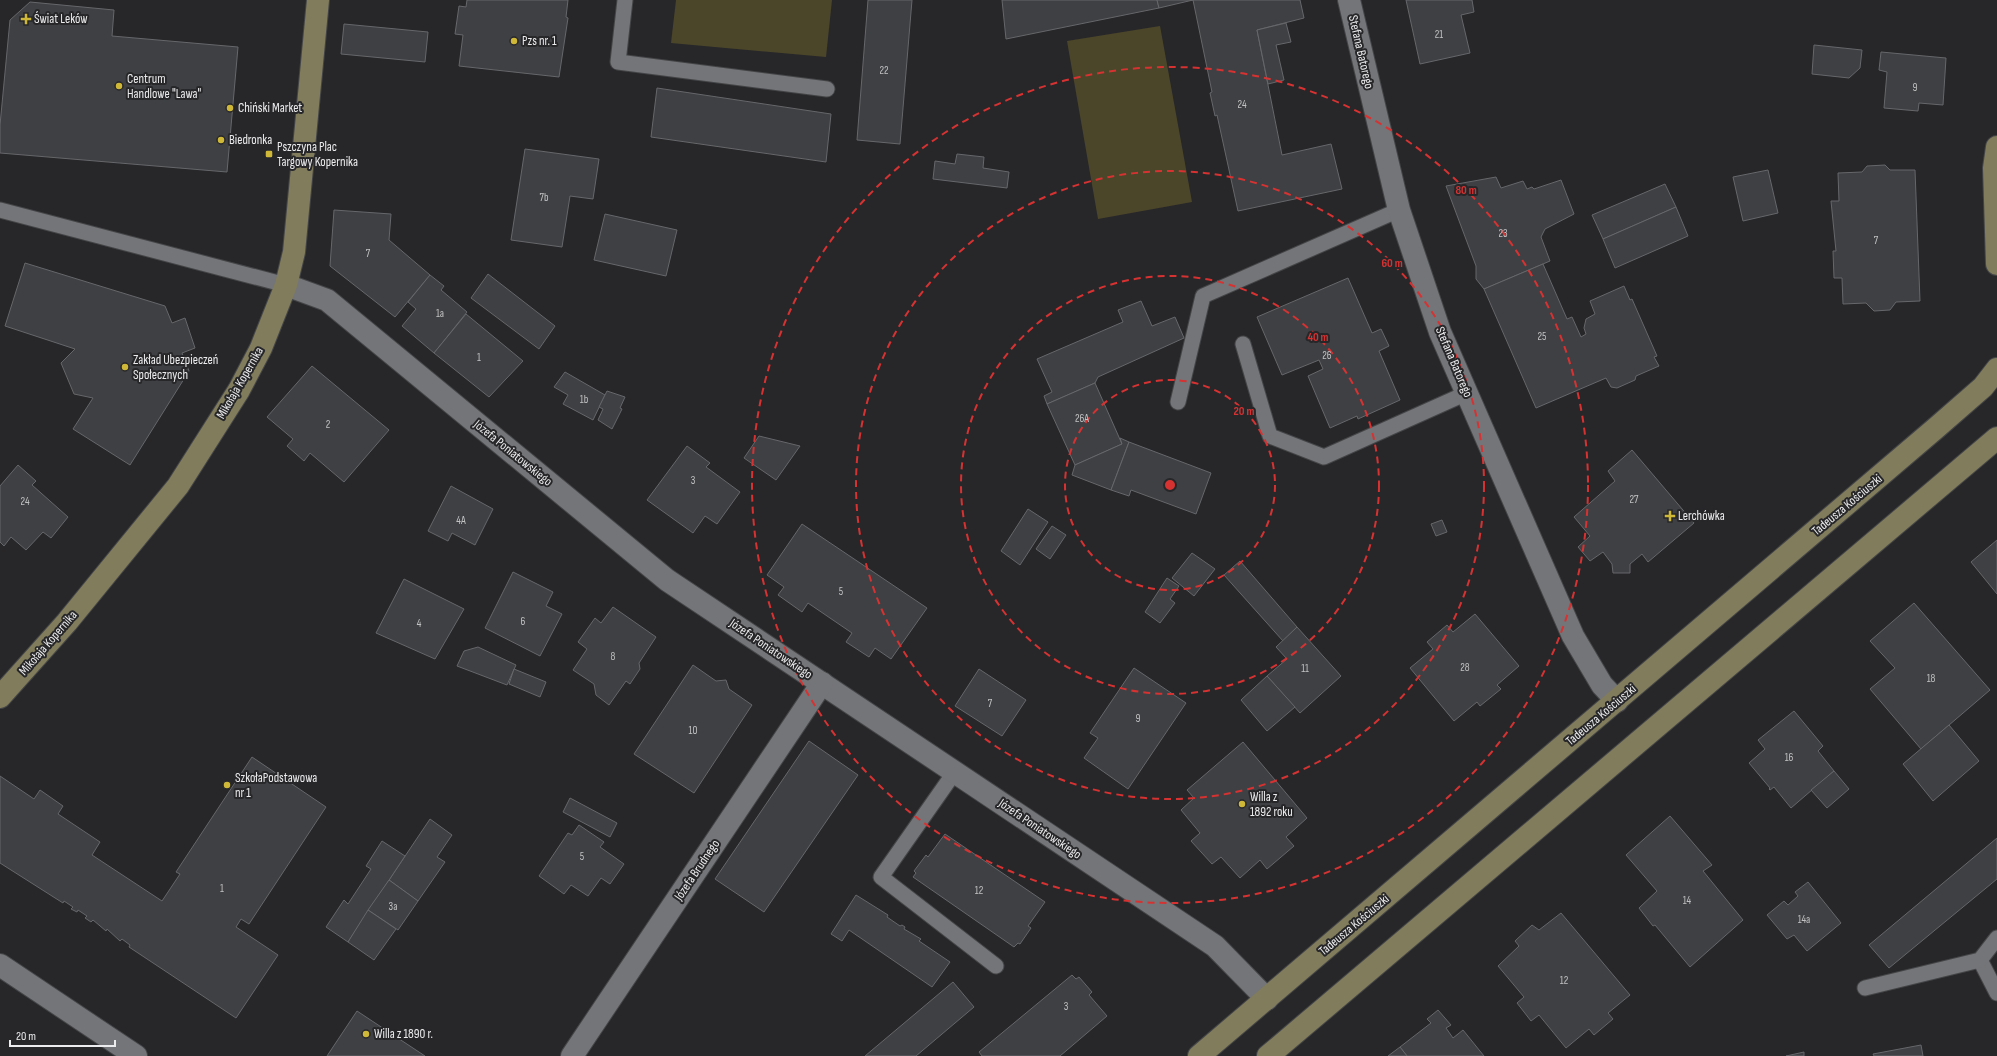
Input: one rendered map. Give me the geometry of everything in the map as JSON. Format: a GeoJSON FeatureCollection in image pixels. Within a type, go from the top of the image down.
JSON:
{"type":"FeatureCollection","features":[{"type":"Feature","properties":{"kind":"street","name":"Mikołaja Kopernika"},"geometry":{"type":"LineString","coordinates":[[0,697],[67,622],[178,486],[246,376],[261,348],[286,285],[294,252],[299,215],[318,0]]}},
{"type":"Feature","properties":{"kind":"street","name":"Stefana Batorego"},"geometry":{"type":"LineString","coordinates":[[1349,0],[1399,210],[1440,332],[1574,636],[1602,685],[1617,701]]}},
{"type":"Feature","properties":{"kind":"street"},"geometry":{"type":"LineString","coordinates":[[1997,147],[1994,168],[1997,264]]}},
{"type":"Feature","properties":{"kind":"street","name":"Józefa Poniatowskiego"},"geometry":{"type":"LineString","coordinates":[[286,285],[327,300],[667,580],[1215,946],[1267,999]]}},
{"type":"Feature","properties":{"kind":"street","name":"Tadeusza Kościuszki"},"geometry":{"type":"LineString","coordinates":[[1199,1056],[1936,428],[1983,387],[1997,369]]}},
{"type":"Feature","properties":{"kind":"street"},"geometry":{"type":"LineString","coordinates":[[1268,1056],[1997,438]]}},
{"type":"Feature","properties":{"kind":"street","name":"Józefa Brudnego"},"geometry":{"type":"LineString","coordinates":[[572,1056],[822,683]]}},
{"type":"Feature","properties":{"kind":"street"},"geometry":{"type":"LineString","coordinates":[[0,965],[136,1056]]}},
{"type":"Feature","properties":{"kind":"lane"},"geometry":{"type":"LineString","coordinates":[[625,0],[618,62],[827,90]]}},
{"type":"Feature","properties":{"kind":"lane"},"geometry":{"type":"LineString","coordinates":[[0,210],[286,285]]}},
{"type":"Feature","properties":{"kind":"lane"},"geometry":{"type":"LineString","coordinates":[[1178,402],[1203,296],[1399,210]]}},
{"type":"Feature","properties":{"kind":"lane"},"geometry":{"type":"LineString","coordinates":[[1243,344],[1270,436],[1324,457],[1467,393]]}},
{"type":"Feature","properties":{"kind":"lane"},"geometry":{"type":"LineString","coordinates":[[954,773],[881,877],[996,966]]}},
{"type":"Feature","properties":{"kind":"lane"},"geometry":{"type":"LineString","coordinates":[[1865,988],[1980,960],[1997,938]]}},
{"type":"Feature","properties":{"kind":"lane"},"geometry":{"type":"LineString","coordinates":[[1980,960],[1997,993]]}},
{"type":"Feature","properties":{"kind":"shaded area"},"geometry":{"type":"Polygon","coordinates":[[[676,0],[832,0],[826,57],[671,43],[676,0]]]}},
{"type":"Feature","properties":{"kind":"shaded area"},"geometry":{"type":"Polygon","coordinates":[[[1160,26],[1192,202],[1098,219],[1067,41],[1160,26]]]}},
{"type":"Feature","properties":{"kind":"building","name":"Pzs nr. 1"},"geometry":{"type":"Polygon","coordinates":[[[467,0],[568,0],[566,17],[568,18],[559,77],[459,66],[463,35],[455,34],[459,6],[466,7],[467,0]]]}},
{"type":"Feature","properties":{"kind":"building"},"geometry":{"type":"Polygon","coordinates":[[[868,0],[912,0],[900,144],[857,140],[868,0]]]}},
{"type":"Feature","properties":{"kind":"building"},"geometry":{"type":"Polygon","coordinates":[[[1002,0],[1157,0],[1159,8],[1006,39],[1002,0]]]}},
{"type":"Feature","properties":{"kind":"building"},"geometry":{"type":"Polygon","coordinates":[[[1157,0],[1193,0],[1159,8],[1157,0]]]}},
{"type":"Feature","properties":{"kind":"building"},"geometry":{"type":"Polygon","coordinates":[[[1193,0],[1300,0],[1304,18],[1257,30],[1282,155],[1331,144],[1342,189],[1238,211],[1217,115],[1215,116],[1210,93],[1212,92],[1193,0]]]}},
{"type":"Feature","properties":{"kind":"building"},"geometry":{"type":"Polygon","coordinates":[[[1406,0],[1472,0],[1474,12],[1461,15],[1470,53],[1420,64],[1406,0]]]}},
{"type":"Feature","properties":{"kind":"building","name":"Centrum Handlowe \"Lawa\""},"geometry":{"type":"Polygon","coordinates":[[[30,2],[114,10],[112,36],[238,47],[227,172],[0,153],[0,125],[10,20],[30,2]]]}},
{"type":"Feature","properties":{"kind":"building"},"geometry":{"type":"Polygon","coordinates":[[[1286,23],[1291,42],[1276,45],[1284,80],[1268,84],[1257,30],[1286,23]]]}},
{"type":"Feature","properties":{"kind":"building"},"geometry":{"type":"Polygon","coordinates":[[[344,24],[428,32],[425,62],[341,54],[344,24]]]}},
{"type":"Feature","properties":{"kind":"building"},"geometry":{"type":"Polygon","coordinates":[[[1814,45],[1862,50],[1860,68],[1849,78],[1812,74],[1814,45]]]}},
{"type":"Feature","properties":{"kind":"building"},"geometry":{"type":"Polygon","coordinates":[[[1881,52],[1946,58],[1943,105],[1919,103],[1918,111],[1884,108],[1887,72],[1879,70],[1881,52]]]}},
{"type":"Feature","properties":{"kind":"building"},"geometry":{"type":"Polygon","coordinates":[[[657,88],[831,114],[826,162],[651,137],[657,88]]]}},
{"type":"Feature","properties":{"kind":"building"},"geometry":{"type":"Polygon","coordinates":[[[525,149],[599,159],[593,199],[570,196],[562,247],[511,240],[525,149]]]}},
{"type":"Feature","properties":{"kind":"building"},"geometry":{"type":"Polygon","coordinates":[[[957,154],[984,157],[983,168],[1009,172],[1007,188],[933,179],[935,161],[955,164],[957,154]]]}},
{"type":"Feature","properties":{"kind":"building"},"geometry":{"type":"Polygon","coordinates":[[[1885,165],[1890,170],[1915,170],[1920,301],[1896,302],[1890,310],[1874,311],[1866,303],[1843,304],[1842,278],[1834,278],[1833,251],[1836,251],[1831,201],[1839,201],[1838,173],[1862,172],[1867,166],[1885,165]]]}},
{"type":"Feature","properties":{"kind":"building"},"geometry":{"type":"Polygon","coordinates":[[[1768,170],[1778,213],[1743,221],[1733,177],[1768,170]]]}},
{"type":"Feature","properties":{"kind":"building"},"geometry":{"type":"Polygon","coordinates":[[[1496,177],[1501,188],[1523,181],[1527,189],[1532,187],[1534,189],[1561,180],[1574,214],[1545,229],[1541,237],[1550,261],[1484,289],[1476,279],[1476,266],[1446,186],[1496,177]]]}},
{"type":"Feature","properties":{"kind":"building"},"geometry":{"type":"Polygon","coordinates":[[[1665,184],[1676,207],[1603,239],[1592,215],[1665,184]]]}},
{"type":"Feature","properties":{"kind":"building"},"geometry":{"type":"Polygon","coordinates":[[[1676,207],[1688,236],[1615,268],[1603,239],[1676,207]]]}},
{"type":"Feature","properties":{"kind":"building"},"geometry":{"type":"Polygon","coordinates":[[[334,210],[391,214],[389,240],[430,275],[395,317],[330,266],[334,210]]]}},
{"type":"Feature","properties":{"kind":"building"},"geometry":{"type":"Polygon","coordinates":[[[605,214],[677,230],[666,276],[594,260],[605,214]]]}},
{"type":"Feature","properties":{"kind":"building","name":"Zakład Ubezpieczeń Społecznych"},"geometry":{"type":"Polygon","coordinates":[[[25,263],[165,306],[172,323],[185,318],[195,348],[182,353],[189,371],[130,465],[73,429],[93,398],[74,394],[61,363],[75,349],[5,326],[25,263]]]}},
{"type":"Feature","properties":{"kind":"building"},"geometry":{"type":"Polygon","coordinates":[[[1543,264],[1567,319],[1572,317],[1581,337],[1586,334],[1584,328],[1586,319],[1595,314],[1590,301],[1624,286],[1630,300],[1632,299],[1657,356],[1654,357],[1659,366],[1636,376],[1635,380],[1617,388],[1611,387],[1606,378],[1536,408],[1484,289],[1543,264]]]}},
{"type":"Feature","properties":{"kind":"building"},"geometry":{"type":"Polygon","coordinates":[[[488,274],[555,326],[539,349],[471,298],[488,274]]]}},
{"type":"Feature","properties":{"kind":"building"},"geometry":{"type":"Polygon","coordinates":[[[430,275],[444,286],[441,290],[467,312],[434,353],[402,326],[416,309],[408,302],[430,275]]]}},
{"type":"Feature","properties":{"kind":"building"},"geometry":{"type":"Polygon","coordinates":[[[1348,278],[1372,333],[1381,329],[1389,346],[1379,351],[1400,400],[1358,419],[1357,416],[1330,428],[1308,376],[1323,369],[1319,360],[1282,375],[1257,317],[1348,278]]]}},
{"type":"Feature","properties":{"kind":"building"},"geometry":{"type":"Polygon","coordinates":[[[1141,301],[1152,326],[1175,317],[1184,338],[1098,377],[1095,383],[1047,404],[1044,396],[1052,392],[1037,359],[1123,322],[1118,310],[1141,301]]]}},
{"type":"Feature","properties":{"kind":"building"},"geometry":{"type":"Polygon","coordinates":[[[466,314],[523,361],[489,397],[434,353],[466,314]]]}},
{"type":"Feature","properties":{"kind":"building"},"geometry":{"type":"Polygon","coordinates":[[[312,366],[389,430],[344,482],[310,453],[304,461],[287,446],[293,439],[267,417],[312,366]]]}},
{"type":"Feature","properties":{"kind":"building"},"geometry":{"type":"Polygon","coordinates":[[[565,372],[605,395],[593,420],[563,404],[568,395],[554,387],[565,372]]]}},
{"type":"Feature","properties":{"kind":"building"},"geometry":{"type":"Polygon","coordinates":[[[1095,383],[1122,444],[1075,465],[1047,404],[1095,383]]]}},
{"type":"Feature","properties":{"kind":"building"},"geometry":{"type":"Polygon","coordinates":[[[607,391],[625,397],[620,408],[622,409],[612,429],[598,420],[603,409],[599,407],[607,391]]]}},
{"type":"Feature","properties":{"kind":"building"},"geometry":{"type":"Polygon","coordinates":[[[759,436],[800,446],[776,480],[744,458],[759,436]]]}},
{"type":"Feature","properties":{"kind":"building"},"geometry":{"type":"Polygon","coordinates":[[[1120,438],[1129,442],[1111,490],[1072,475],[1075,465],[1122,444],[1120,438]]]}},
{"type":"Feature","properties":{"kind":"building"},"geometry":{"type":"Polygon","coordinates":[[[1129,442],[1211,473],[1196,514],[1131,490],[1129,496],[1111,490],[1129,442]]]}},
{"type":"Feature","properties":{"kind":"building"},"geometry":{"type":"Polygon","coordinates":[[[687,446],[710,463],[706,467],[740,492],[717,524],[705,516],[693,533],[647,500],[687,446]]]}},
{"type":"Feature","properties":{"kind":"building"},"geometry":{"type":"Polygon","coordinates":[[[1632,450],[1694,523],[1648,562],[1642,554],[1630,564],[1630,573],[1613,573],[1612,564],[1603,552],[1590,561],[1578,547],[1590,536],[1574,517],[1615,481],[1608,471],[1632,450]]]}},
{"type":"Feature","properties":{"kind":"building"},"geometry":{"type":"Polygon","coordinates":[[[18,465],[36,481],[32,485],[68,517],[51,538],[43,532],[26,550],[11,537],[4,546],[0,542],[0,486],[18,465]]]}},
{"type":"Feature","properties":{"kind":"building"},"geometry":{"type":"Polygon","coordinates":[[[451,486],[493,509],[475,545],[452,533],[448,541],[428,531],[451,486]]]}},
{"type":"Feature","properties":{"kind":"building"},"geometry":{"type":"Polygon","coordinates":[[[1028,509],[1048,522],[1020,565],[1001,551],[1028,509]]]}},
{"type":"Feature","properties":{"kind":"building"},"geometry":{"type":"Polygon","coordinates":[[[1442,520],[1447,532],[1436,536],[1431,524],[1442,520]]]}},
{"type":"Feature","properties":{"kind":"building"},"geometry":{"type":"Polygon","coordinates":[[[802,524],[927,608],[891,659],[875,648],[869,657],[846,642],[852,633],[808,603],[802,612],[778,595],[784,587],[767,575],[802,524]]]}},
{"type":"Feature","properties":{"kind":"building"},"geometry":{"type":"Polygon","coordinates":[[[1052,526],[1066,535],[1050,559],[1036,549],[1052,526]]]}},
{"type":"Feature","properties":{"kind":"building"},"geometry":{"type":"Polygon","coordinates":[[[1997,540],[1997,594],[1971,562],[1997,540]]]}},
{"type":"Feature","properties":{"kind":"building"},"geometry":{"type":"Polygon","coordinates":[[[1192,553],[1215,569],[1194,596],[1172,578],[1192,553]]]}},
{"type":"Feature","properties":{"kind":"building"},"geometry":{"type":"Polygon","coordinates":[[[1240,561],[1297,627],[1283,641],[1224,575],[1240,561]]]}},
{"type":"Feature","properties":{"kind":"building"},"geometry":{"type":"Polygon","coordinates":[[[513,572],[553,592],[546,606],[562,614],[540,656],[485,628],[513,572]]]}},
{"type":"Feature","properties":{"kind":"building"},"geometry":{"type":"Polygon","coordinates":[[[1167,578],[1179,586],[1170,599],[1175,603],[1160,623],[1145,612],[1167,578]]]}},
{"type":"Feature","properties":{"kind":"building"},"geometry":{"type":"Polygon","coordinates":[[[404,579],[464,609],[435,659],[376,633],[404,579]]]}},
{"type":"Feature","properties":{"kind":"building"},"geometry":{"type":"Polygon","coordinates":[[[1914,603],[1990,690],[1921,749],[1870,689],[1895,668],[1870,641],[1914,603]]]}},
{"type":"Feature","properties":{"kind":"building"},"geometry":{"type":"Polygon","coordinates":[[[613,607],[656,637],[639,663],[640,669],[630,684],[626,681],[609,705],[596,695],[594,684],[573,670],[587,649],[578,642],[595,618],[601,623],[613,607]]]}},
{"type":"Feature","properties":{"kind":"building"},"geometry":{"type":"Polygon","coordinates":[[[1475,614],[1519,666],[1497,685],[1501,689],[1480,706],[1477,702],[1454,721],[1410,668],[1433,649],[1427,642],[1447,625],[1453,632],[1475,614]]]}},
{"type":"Feature","properties":{"kind":"building"},"geometry":{"type":"Polygon","coordinates":[[[1297,627],[1341,676],[1300,713],[1267,676],[1287,659],[1276,647],[1297,627]]]}},
{"type":"Feature","properties":{"kind":"building"},"geometry":{"type":"Polygon","coordinates":[[[478,647],[516,665],[507,685],[457,666],[464,651],[478,647]]]}},
{"type":"Feature","properties":{"kind":"building"},"geometry":{"type":"Polygon","coordinates":[[[693,665],[716,681],[726,680],[729,689],[752,705],[694,793],[634,754],[693,665]]]}},
{"type":"Feature","properties":{"kind":"building"},"geometry":{"type":"Polygon","coordinates":[[[1134,668],[1186,703],[1128,789],[1084,758],[1098,738],[1090,733],[1134,668]]]}},
{"type":"Feature","properties":{"kind":"building"},"geometry":{"type":"Polygon","coordinates":[[[514,669],[546,682],[540,697],[509,684],[514,669]]]}},
{"type":"Feature","properties":{"kind":"building"},"geometry":{"type":"Polygon","coordinates":[[[979,669],[1026,700],[1002,736],[955,706],[979,669]]]}},
{"type":"Feature","properties":{"kind":"building"},"geometry":{"type":"Polygon","coordinates":[[[1267,676],[1295,707],[1267,731],[1241,700],[1267,676]]]}},
{"type":"Feature","properties":{"kind":"building"},"geometry":{"type":"Polygon","coordinates":[[[1794,711],[1823,746],[1818,751],[1834,771],[1791,808],[1774,787],[1770,790],[1769,789],[1770,788],[1749,763],[1765,749],[1758,740],[1794,711]]]}},
{"type":"Feature","properties":{"kind":"building"},"geometry":{"type":"Polygon","coordinates":[[[1949,725],[1979,761],[1933,801],[1903,764],[1949,725]]]}},
{"type":"Feature","properties":{"kind":"building"},"geometry":{"type":"Polygon","coordinates":[[[809,741],[858,775],[764,912],[715,879],[809,741]]]}},
{"type":"Feature","properties":{"kind":"building","name":"Willa z 1892 roku"},"geometry":{"type":"Polygon","coordinates":[[[1243,742],[1307,818],[1286,837],[1294,846],[1267,869],[1260,860],[1240,878],[1221,857],[1212,864],[1191,841],[1200,833],[1181,810],[1194,798],[1187,790],[1243,742]]]}},
{"type":"Feature","properties":{"kind":"building"},"geometry":{"type":"Polygon","coordinates":[[[252,757],[326,807],[249,924],[241,919],[236,927],[278,955],[236,1018],[129,947],[130,945],[122,939],[120,941],[107,929],[106,931],[93,920],[91,922],[85,918],[87,916],[78,910],[77,912],[71,909],[73,907],[64,901],[63,903],[0,863],[0,776],[34,799],[40,790],[63,806],[58,814],[100,842],[92,855],[162,901],[180,874],[176,872],[252,757]]]}},
{"type":"Feature","properties":{"kind":"building"},"geometry":{"type":"Polygon","coordinates":[[[1834,771],[1849,789],[1827,808],[1811,790],[1834,771]]]}},
{"type":"Feature","properties":{"kind":"building"},"geometry":{"type":"Polygon","coordinates":[[[570,798],[617,823],[610,837],[563,812],[570,798]]]}},
{"type":"Feature","properties":{"kind":"building"},"geometry":{"type":"Polygon","coordinates":[[[1670,816],[1712,865],[1703,871],[1743,920],[1690,967],[1639,908],[1657,891],[1626,855],[1670,816]]]}},
{"type":"Feature","properties":{"kind":"building"},"geometry":{"type":"Polygon","coordinates":[[[430,819],[452,835],[437,857],[445,862],[418,901],[389,880],[430,819]]]}},
{"type":"Feature","properties":{"kind":"building"},"geometry":{"type":"Polygon","coordinates":[[[579,825],[604,842],[600,847],[624,864],[610,884],[601,878],[588,896],[571,885],[564,894],[539,876],[568,833],[572,835],[579,825]]]}},
{"type":"Feature","properties":{"kind":"building"},"geometry":{"type":"Polygon","coordinates":[[[945,834],[1045,902],[1028,926],[1031,928],[1020,944],[1018,943],[1014,947],[913,877],[916,873],[914,871],[926,855],[928,857],[945,834]]]}},
{"type":"Feature","properties":{"kind":"building"},"geometry":{"type":"Polygon","coordinates":[[[1997,838],[1997,879],[1889,968],[1869,945],[1997,838]]]}},
{"type":"Feature","properties":{"kind":"building"},"geometry":{"type":"Polygon","coordinates":[[[382,841],[405,856],[348,942],[326,927],[344,900],[348,904],[371,869],[366,866],[382,841]]]}},
{"type":"Feature","properties":{"kind":"building"},"geometry":{"type":"Polygon","coordinates":[[[389,880],[418,901],[398,930],[368,910],[389,880]]]}},
{"type":"Feature","properties":{"kind":"building"},"geometry":{"type":"Polygon","coordinates":[[[1808,882],[1841,923],[1807,951],[1794,935],[1787,939],[1767,915],[1784,901],[1788,905],[1798,896],[1795,892],[1808,882]]]}},
{"type":"Feature","properties":{"kind":"building"},"geometry":{"type":"Polygon","coordinates":[[[856,895],[888,915],[887,917],[900,926],[902,925],[905,927],[904,929],[921,939],[919,941],[950,962],[932,987],[849,930],[842,941],[831,934],[856,895]]]}},
{"type":"Feature","properties":{"kind":"building"},"geometry":{"type":"Polygon","coordinates":[[[368,910],[396,929],[374,960],[348,942],[368,910]]]}},
{"type":"Feature","properties":{"kind":"building"},"geometry":{"type":"Polygon","coordinates":[[[1561,913],[1630,995],[1608,1013],[1613,1019],[1594,1035],[1589,1029],[1566,1048],[1539,1015],[1531,1021],[1517,1003],[1524,997],[1498,966],[1519,946],[1515,941],[1532,925],[1539,930],[1561,913]]]}},
{"type":"Feature","properties":{"kind":"building"},"geometry":{"type":"Polygon","coordinates":[[[1072,975],[1076,979],[1079,977],[1092,992],[1089,995],[1107,1016],[1060,1056],[982,1056],[979,1052],[1072,975]]]}},
{"type":"Feature","properties":{"kind":"building"},"geometry":{"type":"Polygon","coordinates":[[[953,982],[974,1007],[916,1056],[865,1056],[953,982]]]}},
{"type":"Feature","properties":{"kind":"building"},"geometry":{"type":"Polygon","coordinates":[[[1438,1010],[1451,1025],[1446,1028],[1453,1038],[1463,1030],[1484,1056],[1407,1056],[1400,1047],[1431,1023],[1427,1019],[1438,1010]]]}},
{"type":"Feature","properties":{"kind":"building","name":"Willa z 1890 r."},"geometry":{"type":"Polygon","coordinates":[[[357,1011],[425,1056],[327,1056],[357,1011]]]}},
{"type":"Feature","properties":{"kind":"building"},"geometry":{"type":"Polygon","coordinates":[[[1921,1045],[1923,1056],[1874,1056],[1873,1054],[1921,1045]]]}},
{"type":"Feature","properties":{"kind":"building"},"geometry":{"type":"Polygon","coordinates":[[[1400,1047],[1407,1056],[1388,1056],[1400,1047]]]}},
{"type":"Feature","properties":{"kind":"building"},"geometry":{"type":"Polygon","coordinates":[[[1804,1052],[1804,1056],[1786,1056],[1804,1052]]]}},
{"type":"Feature","properties":{"kind":"place","name":"Świat Leków"},"geometry":{"type":"Point","coordinates":[26,19]}},
{"type":"Feature","properties":{"kind":"place","name":"Pzs nr. 1"},"geometry":{"type":"Point","coordinates":[514,41]}},
{"type":"Feature","properties":{"kind":"place","name":"Centrum Handlowe \"Lawa\""},"geometry":{"type":"Point","coordinates":[119,86]}},
{"type":"Feature","properties":{"kind":"place","name":"Chiński Market"},"geometry":{"type":"Point","coordinates":[230,108]}},
{"type":"Feature","properties":{"kind":"place","name":"Biedronka"},"geometry":{"type":"Point","coordinates":[221,140]}},
{"type":"Feature","properties":{"kind":"place","name":"Pszczyna Plac Targowy Kopernika"},"geometry":{"type":"Point","coordinates":[269,154]}},
{"type":"Feature","properties":{"kind":"place","name":"Zakład Ubezpieczeń Społecznych"},"geometry":{"type":"Point","coordinates":[125,367]}},
{"type":"Feature","properties":{"kind":"place","name":"Lerchówka"},"geometry":{"type":"Point","coordinates":[1670,516]}},
{"type":"Feature","properties":{"kind":"place","name":"SzkołaPodstawowa nr 1"},"geometry":{"type":"Point","coordinates":[227,785]}},
{"type":"Feature","properties":{"kind":"place","name":"Willa z 1892 roku"},"geometry":{"type":"Point","coordinates":[1242,804]}},
{"type":"Feature","properties":{"kind":"place","name":"Willa z 1890 r."},"geometry":{"type":"Point","coordinates":[366,1034]}}]}
